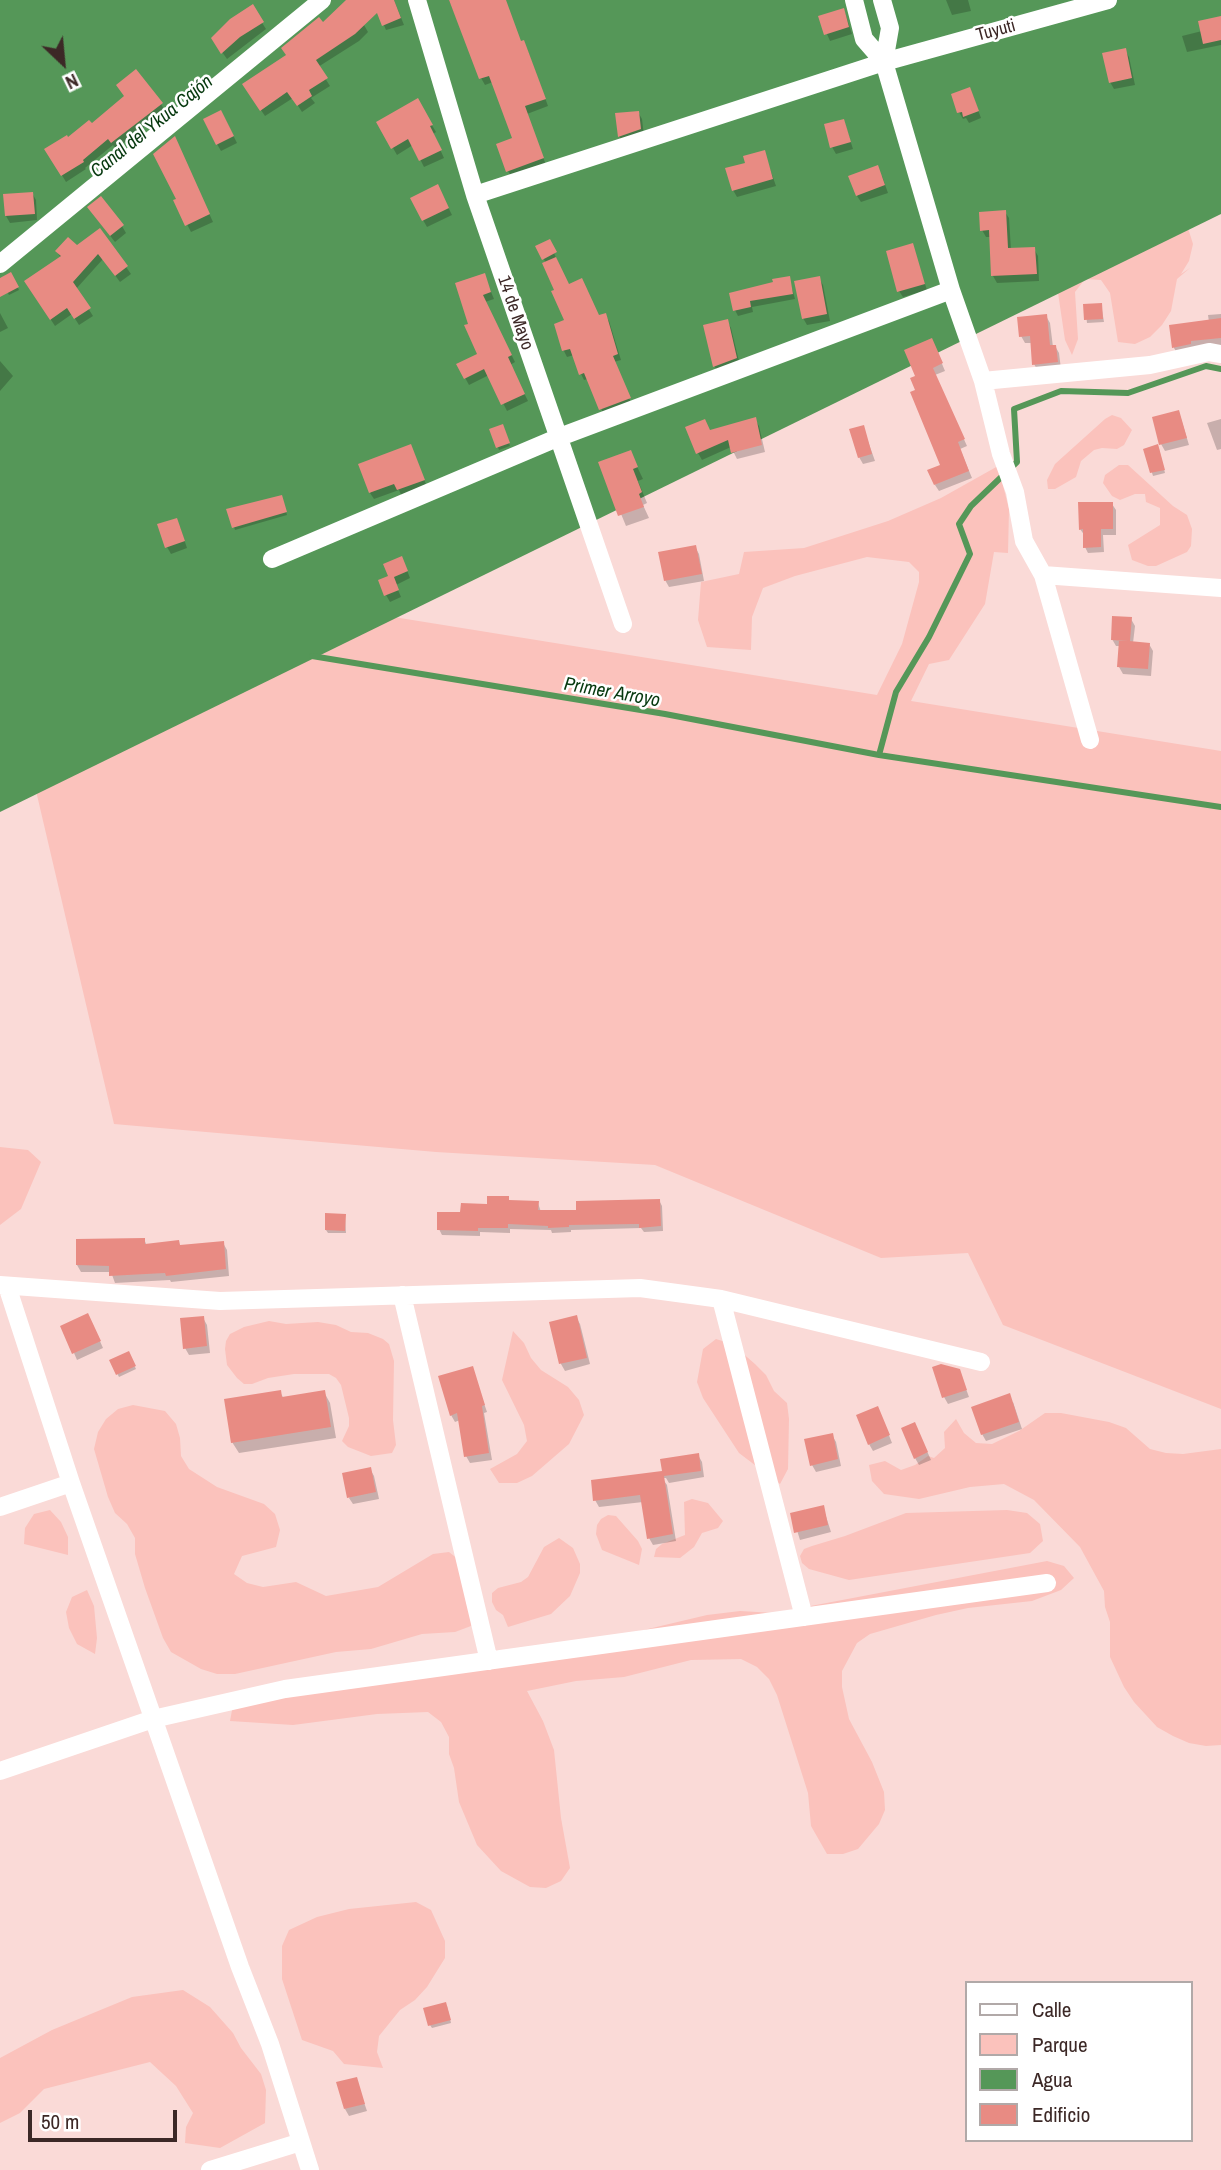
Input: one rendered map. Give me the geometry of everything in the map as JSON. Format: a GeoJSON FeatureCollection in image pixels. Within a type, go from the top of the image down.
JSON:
{"type":"FeatureCollection","features":[{"type":"Feature","properties":{"kind":"street"},"geometry":{"type":"LineString","coordinates":[[0,264],[322,0]]}},
{"type":"Feature","properties":{"kind":"street","name":"14 de Mayo"},"geometry":{"type":"LineString","coordinates":[[417,0],[475,195],[623,624]]}},
{"type":"Feature","properties":{"kind":"street"},"geometry":{"type":"LineString","coordinates":[[854,0],[864,39],[884,62],[951,290],[983,381],[1001,454],[1014,492],[1024,541],[1043,575],[1090,740]]}},
{"type":"Feature","properties":{"kind":"street"},"geometry":{"type":"LineString","coordinates":[[882,0],[890,28],[884,62]]}},
{"type":"Feature","properties":{"kind":"street","name":"Tuyuti"},"geometry":{"type":"LineString","coordinates":[[475,195],[884,62],[1108,0]]}},
{"type":"Feature","properties":{"kind":"street"},"geometry":{"type":"LineString","coordinates":[[272,559],[557,438],[951,290]]}},
{"type":"Feature","properties":{"kind":"street"},"geometry":{"type":"LineString","coordinates":[[983,381],[1150,365],[1209,352],[1221,354]]}},
{"type":"Feature","properties":{"kind":"street"},"geometry":{"type":"LineString","coordinates":[[1043,575],[1221,588]]}},
{"type":"Feature","properties":{"kind":"street"},"geometry":{"type":"LineString","coordinates":[[310,2170],[270,2044],[240,1967],[4,1285],[220,1301],[640,1288],[721,1299],[981,1362]]}},
{"type":"Feature","properties":{"kind":"street"},"geometry":{"type":"LineString","coordinates":[[402,1295],[489,1661]]}},
{"type":"Feature","properties":{"kind":"street"},"geometry":{"type":"LineString","coordinates":[[721,1299],[804,1617]]}},
{"type":"Feature","properties":{"kind":"street"},"geometry":{"type":"LineString","coordinates":[[0,1507],[71,1483]]}},
{"type":"Feature","properties":{"kind":"street"},"geometry":{"type":"LineString","coordinates":[[0,1771],[153,1718],[285,1689],[1047,1583]]}},
{"type":"Feature","properties":{"kind":"street"},"geometry":{"type":"LineString","coordinates":[[210,2170],[301,2141]]}},
{"type":"Feature","properties":{"kind":"green space"},"geometry":{"type":"Polygon","coordinates":[[[1188,228],[1193,244],[1189,261],[1181,274],[1190,268],[1177,279],[1171,311],[1162,325],[1150,337],[1135,344],[1118,342],[1110,293],[1101,280],[1085,279],[1075,292],[1078,339],[1072,355],[1065,340],[1053,259],[1188,228]]]}},
{"type":"Feature","properties":{"kind":"green space"},"geometry":{"type":"Polygon","coordinates":[[[1112,415],[1121,418],[1132,430],[1124,445],[1117,449],[1094,450],[1081,461],[1076,477],[1055,489],[1048,489],[1047,480],[1055,464],[1112,415]]]}},
{"type":"Feature","properties":{"kind":"green space"},"geometry":{"type":"Polygon","coordinates":[[[1119,465],[1128,465],[1173,506],[1187,515],[1192,529],[1191,546],[1187,552],[1156,566],[1132,560],[1128,545],[1160,525],[1160,508],[1146,502],[1145,494],[1135,494],[1120,500],[1112,496],[1103,483],[1105,475],[1119,465]]]}},
{"type":"Feature","properties":{"kind":"green space"},"geometry":{"type":"Polygon","coordinates":[[[998,466],[1009,509],[1008,553],[994,552],[985,604],[949,660],[929,664],[911,701],[1221,751],[1221,1409],[1003,1325],[968,1253],[881,1258],[655,1165],[436,1152],[114,1124],[0,637],[0,571],[338,608],[877,695],[902,644],[919,582],[919,572],[909,562],[867,557],[795,576],[763,588],[752,617],[751,650],[707,647],[698,620],[701,582],[739,574],[744,552],[804,548],[888,521],[941,498],[998,466]]]}},
{"type":"Feature","properties":{"kind":"green space"},"geometry":{"type":"Polygon","coordinates":[[[0,1147],[28,1150],[41,1162],[21,1209],[0,1225],[0,1147]]]}},
{"type":"Feature","properties":{"kind":"green space"},"geometry":{"type":"Polygon","coordinates":[[[269,1321],[336,1325],[351,1332],[368,1333],[389,1344],[394,1361],[393,1420],[396,1445],[392,1453],[371,1456],[348,1447],[342,1441],[349,1426],[349,1418],[341,1385],[329,1374],[294,1374],[268,1378],[252,1384],[244,1384],[237,1378],[227,1365],[226,1341],[230,1334],[244,1327],[269,1321]]]}},
{"type":"Feature","properties":{"kind":"green space"},"geometry":{"type":"Polygon","coordinates":[[[513,1331],[541,1370],[568,1387],[579,1400],[584,1415],[569,1444],[532,1476],[517,1483],[499,1483],[490,1469],[517,1454],[527,1441],[524,1425],[502,1380],[513,1331]]]}},
{"type":"Feature","properties":{"kind":"green space"},"geometry":{"type":"Polygon","coordinates":[[[716,1339],[732,1344],[755,1364],[766,1375],[774,1391],[787,1403],[788,1469],[780,1484],[739,1453],[703,1398],[697,1382],[703,1349],[716,1339]]]}},
{"type":"Feature","properties":{"kind":"green space"},"geometry":{"type":"Polygon","coordinates":[[[133,1405],[165,1411],[176,1424],[181,1456],[189,1469],[217,1487],[264,1504],[275,1514],[280,1530],[276,1547],[242,1556],[234,1574],[247,1583],[263,1587],[296,1582],[326,1596],[378,1587],[433,1554],[449,1552],[463,1563],[480,1593],[471,1626],[455,1632],[422,1634],[371,1649],[336,1652],[235,1674],[217,1674],[201,1669],[171,1652],[163,1638],[145,1588],[135,1554],[135,1538],[127,1524],[115,1513],[94,1449],[98,1432],[106,1419],[118,1409],[133,1405]]]}},
{"type":"Feature","properties":{"kind":"green space"},"geometry":{"type":"Polygon","coordinates":[[[1045,1413],[1061,1413],[1109,1422],[1126,1428],[1150,1449],[1166,1453],[1183,1454],[1221,1449],[1221,1745],[1189,1743],[1173,1736],[1157,1727],[1134,1702],[1110,1657],[1110,1622],[1104,1591],[1080,1547],[1034,1500],[1004,1484],[970,1487],[919,1499],[884,1494],[872,1481],[869,1465],[885,1461],[901,1470],[928,1456],[934,1458],[945,1448],[944,1432],[956,1419],[964,1433],[976,1443],[992,1444],[1019,1431],[1045,1413]]]}},
{"type":"Feature","properties":{"kind":"green space"},"geometry":{"type":"Polygon","coordinates":[[[692,1499],[708,1503],[723,1521],[718,1528],[702,1533],[694,1547],[680,1558],[654,1557],[656,1549],[662,1544],[685,1535],[684,1502],[692,1499]]]}},
{"type":"Feature","properties":{"kind":"green space"},"geometry":{"type":"Polygon","coordinates":[[[50,1510],[61,1522],[68,1537],[68,1555],[24,1544],[25,1528],[34,1514],[50,1510]]]}},
{"type":"Feature","properties":{"kind":"green space"},"geometry":{"type":"Polygon","coordinates":[[[1007,1510],[1027,1513],[1040,1524],[1043,1541],[1030,1553],[849,1580],[809,1569],[802,1563],[800,1556],[804,1549],[906,1513],[1007,1510]]]}},
{"type":"Feature","properties":{"kind":"green space"},"geometry":{"type":"Polygon","coordinates":[[[608,1515],[616,1516],[638,1541],[642,1549],[639,1565],[602,1550],[596,1534],[597,1525],[608,1515]]]}},
{"type":"Feature","properties":{"kind":"green space"},"geometry":{"type":"Polygon","coordinates":[[[559,1538],[573,1548],[580,1564],[580,1573],[570,1596],[551,1614],[508,1627],[503,1615],[496,1610],[492,1602],[492,1593],[498,1588],[521,1582],[528,1577],[544,1547],[559,1538]]]}},
{"type":"Feature","properties":{"kind":"green space"},"geometry":{"type":"Polygon","coordinates":[[[1047,1561],[1064,1566],[1074,1578],[1061,1590],[1032,1601],[968,1608],[936,1615],[870,1634],[857,1643],[842,1671],[842,1687],[849,1719],[872,1762],[884,1792],[885,1810],[879,1824],[858,1849],[843,1854],[827,1854],[811,1826],[808,1793],[777,1695],[769,1679],[757,1667],[741,1659],[691,1660],[624,1677],[576,1681],[527,1691],[554,1750],[561,1818],[570,1868],[561,1881],[546,1888],[530,1887],[501,1871],[477,1845],[459,1802],[449,1754],[449,1737],[441,1722],[428,1712],[377,1714],[293,1725],[230,1721],[233,1705],[439,1666],[488,1651],[541,1649],[589,1643],[707,1615],[740,1611],[774,1613],[1047,1561]]]}},
{"type":"Feature","properties":{"kind":"green space"},"geometry":{"type":"Polygon","coordinates":[[[87,1590],[94,1606],[97,1638],[95,1654],[77,1644],[69,1628],[66,1612],[72,1597],[87,1590]]]}},
{"type":"Feature","properties":{"kind":"green space"},"geometry":{"type":"Polygon","coordinates":[[[416,1902],[431,1910],[445,1941],[445,1958],[427,1987],[415,2000],[400,2010],[379,2036],[377,2052],[383,2068],[344,2064],[333,2051],[302,2040],[282,1979],[282,1946],[289,1930],[317,1917],[349,1909],[416,1902]]]}},
{"type":"Feature","properties":{"kind":"green space"},"geometry":{"type":"Polygon","coordinates":[[[183,1990],[210,2007],[233,2033],[261,2074],[266,2090],[265,2123],[220,2148],[185,2143],[186,2127],[193,2113],[176,2086],[150,2062],[44,2089],[20,2113],[0,2123],[0,2058],[52,2030],[132,1997],[183,1990]]]}},
{"type":"Feature","properties":{"kind":"water","name":"Canal del Ykua Cajón"},"geometry":{"type":"Polygon","coordinates":[[[0,0],[1221,0],[1221,214],[0,812],[0,0]]]}},
{"type":"Feature","properties":{"kind":"building"},"geometry":{"type":"Polygon","coordinates":[[[346,0],[394,0],[401,18],[382,26],[377,13],[355,34],[316,60],[328,78],[309,90],[312,96],[297,106],[287,92],[260,111],[242,84],[286,55],[281,48],[319,17],[323,22],[346,0]]]}},
{"type":"Feature","properties":{"kind":"building"},"geometry":{"type":"Polygon","coordinates":[[[449,0],[506,0],[546,99],[525,106],[544,158],[506,172],[496,144],[512,138],[489,76],[479,79],[449,0]]]}},
{"type":"Feature","properties":{"kind":"building"},"geometry":{"type":"Polygon","coordinates":[[[253,4],[264,22],[240,37],[221,54],[211,38],[230,19],[253,4]]]}},
{"type":"Feature","properties":{"kind":"building"},"geometry":{"type":"Polygon","coordinates":[[[844,8],[849,27],[824,35],[818,16],[844,8]]]}},
{"type":"Feature","properties":{"kind":"building"},"geometry":{"type":"Polygon","coordinates":[[[1221,16],[1221,40],[1203,44],[1198,21],[1221,16]]]}},
{"type":"Feature","properties":{"kind":"building"},"geometry":{"type":"Polygon","coordinates":[[[1126,48],[1132,78],[1109,83],[1102,53],[1126,48]]]}},
{"type":"Feature","properties":{"kind":"building"},"geometry":{"type":"Polygon","coordinates":[[[136,69],[163,103],[111,143],[108,139],[83,160],[84,162],[61,176],[44,149],[67,135],[68,137],[89,120],[92,123],[124,96],[116,85],[136,69]]]}},
{"type":"Feature","properties":{"kind":"building"},"geometry":{"type":"Polygon","coordinates":[[[970,87],[979,111],[963,117],[962,112],[957,113],[951,94],[970,87]]]}},
{"type":"Feature","properties":{"kind":"building"},"geometry":{"type":"Polygon","coordinates":[[[418,98],[433,125],[430,126],[442,150],[419,161],[408,139],[391,149],[376,122],[418,98]]]}},
{"type":"Feature","properties":{"kind":"building"},"geometry":{"type":"Polygon","coordinates":[[[221,110],[234,136],[216,145],[203,119],[221,110]]]}},
{"type":"Feature","properties":{"kind":"building"},"geometry":{"type":"Polygon","coordinates":[[[639,111],[641,129],[618,137],[615,113],[639,111]]]}},
{"type":"Feature","properties":{"kind":"building"},"geometry":{"type":"Polygon","coordinates":[[[844,119],[851,142],[830,148],[824,124],[844,119]]]}},
{"type":"Feature","properties":{"kind":"building"},"geometry":{"type":"Polygon","coordinates":[[[175,136],[210,214],[185,226],[173,200],[176,199],[153,154],[175,136]]]}},
{"type":"Feature","properties":{"kind":"building"},"geometry":{"type":"Polygon","coordinates":[[[765,150],[773,179],[732,191],[725,168],[745,163],[743,156],[765,150]]]}},
{"type":"Feature","properties":{"kind":"building"},"geometry":{"type":"Polygon","coordinates":[[[878,165],[885,185],[856,196],[848,176],[878,165]]]}},
{"type":"Feature","properties":{"kind":"building"},"geometry":{"type":"Polygon","coordinates":[[[438,184],[449,208],[422,221],[410,198],[438,184]]]}},
{"type":"Feature","properties":{"kind":"building"},"geometry":{"type":"Polygon","coordinates":[[[33,192],[35,214],[5,216],[3,194],[33,192]]]}},
{"type":"Feature","properties":{"kind":"building"},"geometry":{"type":"Polygon","coordinates":[[[101,196],[124,225],[110,236],[87,207],[101,196]]]}},
{"type":"Feature","properties":{"kind":"building"},"geometry":{"type":"Polygon","coordinates":[[[1006,210],[1008,248],[1035,247],[1037,274],[991,276],[989,230],[980,231],[979,212],[1006,210]]]}},
{"type":"Feature","properties":{"kind":"building"},"geometry":{"type":"Polygon","coordinates":[[[100,228],[128,266],[115,276],[98,254],[73,282],[91,308],[74,319],[67,308],[50,320],[24,281],[61,256],[55,251],[68,237],[77,245],[100,228]]]}},
{"type":"Feature","properties":{"kind":"building"},"geometry":{"type":"Polygon","coordinates":[[[550,239],[557,252],[542,260],[535,246],[550,239]]]}},
{"type":"Feature","properties":{"kind":"building"},"geometry":{"type":"Polygon","coordinates":[[[913,243],[925,284],[897,292],[886,251],[913,243]]]}},
{"type":"Feature","properties":{"kind":"building"},"geometry":{"type":"Polygon","coordinates":[[[556,257],[569,284],[582,278],[599,315],[606,313],[618,354],[613,356],[631,398],[599,410],[584,373],[579,375],[570,349],[562,351],[554,324],[564,320],[542,263],[556,257]]]}},
{"type":"Feature","properties":{"kind":"building"},"geometry":{"type":"Polygon","coordinates":[[[11,272],[19,287],[0,297],[0,278],[11,272]]]}},
{"type":"Feature","properties":{"kind":"building"},"geometry":{"type":"Polygon","coordinates":[[[485,273],[491,292],[483,295],[512,355],[508,357],[525,394],[501,405],[484,369],[464,379],[456,364],[477,354],[464,325],[468,324],[455,283],[485,273]]]}},
{"type":"Feature","properties":{"kind":"building"},"geometry":{"type":"Polygon","coordinates":[[[790,276],[793,294],[750,301],[751,307],[733,311],[729,293],[790,276]]]}},
{"type":"Feature","properties":{"kind":"building"},"geometry":{"type":"Polygon","coordinates":[[[820,276],[827,314],[802,319],[794,281],[820,276]]]}},
{"type":"Feature","properties":{"kind":"building"},"geometry":{"type":"Polygon","coordinates":[[[1102,303],[1103,319],[1084,320],[1083,304],[1102,303]]]}},
{"type":"Feature","properties":{"kind":"building"},"geometry":{"type":"Polygon","coordinates":[[[1047,314],[1050,345],[1056,345],[1058,362],[1032,365],[1030,336],[1019,337],[1017,317],[1047,314]]]}},
{"type":"Feature","properties":{"kind":"building"},"geometry":{"type":"Polygon","coordinates":[[[1221,318],[1221,338],[1191,341],[1191,344],[1172,348],[1169,325],[1221,318]]]}},
{"type":"Feature","properties":{"kind":"building"},"geometry":{"type":"Polygon","coordinates":[[[728,319],[737,358],[713,367],[703,325],[728,319]]]}},
{"type":"Feature","properties":{"kind":"building"},"geometry":{"type":"Polygon","coordinates":[[[932,338],[943,363],[933,368],[965,439],[958,442],[969,471],[934,485],[927,470],[940,465],[910,392],[915,390],[910,378],[915,376],[904,350],[932,338]]]}},
{"type":"Feature","properties":{"kind":"building"},"geometry":{"type":"Polygon","coordinates":[[[1179,410],[1187,438],[1159,445],[1152,417],[1179,410]]]}},
{"type":"Feature","properties":{"kind":"building"},"geometry":{"type":"Polygon","coordinates":[[[756,417],[762,445],[731,453],[728,440],[696,454],[685,427],[705,419],[710,430],[756,417]]]}},
{"type":"Feature","properties":{"kind":"building"},"geometry":{"type":"Polygon","coordinates":[[[503,424],[510,443],[496,448],[489,429],[503,424]]]}},
{"type":"Feature","properties":{"kind":"building"},"geometry":{"type":"Polygon","coordinates":[[[864,425],[872,454],[858,458],[849,429],[864,425]]]}},
{"type":"Feature","properties":{"kind":"building"},"geometry":{"type":"Polygon","coordinates":[[[411,444],[425,480],[397,490],[394,484],[369,493],[358,464],[411,444]]]}},
{"type":"Feature","properties":{"kind":"building"},"geometry":{"type":"Polygon","coordinates":[[[1158,444],[1165,470],[1150,473],[1143,449],[1158,444]]]}},
{"type":"Feature","properties":{"kind":"building"},"geometry":{"type":"Polygon","coordinates":[[[631,450],[638,467],[633,469],[642,492],[639,494],[644,507],[618,516],[598,462],[631,450]]]}},
{"type":"Feature","properties":{"kind":"building"},"geometry":{"type":"Polygon","coordinates":[[[282,495],[287,512],[232,528],[226,509],[282,495]]]}},
{"type":"Feature","properties":{"kind":"building"},"geometry":{"type":"Polygon","coordinates":[[[1078,502],[1113,502],[1113,529],[1101,529],[1101,547],[1083,548],[1078,502]]]}},
{"type":"Feature","properties":{"kind":"building"},"geometry":{"type":"Polygon","coordinates":[[[177,518],[185,541],[165,548],[157,524],[177,518]]]}},
{"type":"Feature","properties":{"kind":"building"},"geometry":{"type":"Polygon","coordinates":[[[696,545],[702,574],[664,581],[658,552],[696,545]]]}},
{"type":"Feature","properties":{"kind":"building"},"geometry":{"type":"Polygon","coordinates":[[[402,556],[408,571],[394,577],[399,590],[384,596],[378,580],[388,576],[383,564],[402,556]]]}},
{"type":"Feature","properties":{"kind":"building"},"geometry":{"type":"Polygon","coordinates":[[[1112,616],[1132,617],[1130,641],[1111,640],[1112,616]]]}},
{"type":"Feature","properties":{"kind":"building"},"geometry":{"type":"Polygon","coordinates":[[[1119,640],[1150,643],[1148,669],[1117,667],[1119,640]]]}},
{"type":"Feature","properties":{"kind":"building"},"geometry":{"type":"Polygon","coordinates":[[[487,1196],[509,1196],[509,1200],[539,1201],[538,1210],[576,1210],[576,1201],[660,1199],[661,1226],[639,1228],[639,1224],[569,1225],[548,1228],[508,1224],[508,1228],[478,1228],[478,1231],[437,1230],[437,1212],[460,1212],[461,1203],[487,1204],[487,1196]]]}},
{"type":"Feature","properties":{"kind":"building"},"geometry":{"type":"Polygon","coordinates":[[[325,1213],[346,1214],[345,1231],[325,1230],[325,1213]]]}},
{"type":"Feature","properties":{"kind":"building"},"geometry":{"type":"Polygon","coordinates":[[[145,1238],[145,1244],[179,1240],[180,1245],[224,1241],[226,1269],[166,1276],[165,1273],[109,1276],[109,1266],[76,1265],[76,1239],[145,1238]]]}},
{"type":"Feature","properties":{"kind":"building"},"geometry":{"type":"Polygon","coordinates":[[[88,1313],[101,1341],[72,1354],[60,1326],[88,1313]]]}},
{"type":"Feature","properties":{"kind":"building"},"geometry":{"type":"Polygon","coordinates":[[[577,1315],[587,1358],[559,1364],[549,1322],[577,1315]]]}},
{"type":"Feature","properties":{"kind":"building"},"geometry":{"type":"Polygon","coordinates":[[[204,1316],[207,1346],[183,1349],[180,1318],[204,1316]]]}},
{"type":"Feature","properties":{"kind":"building"},"geometry":{"type":"Polygon","coordinates":[[[129,1351],[136,1366],[116,1375],[109,1360],[129,1351]]]}},
{"type":"Feature","properties":{"kind":"building"},"geometry":{"type":"Polygon","coordinates":[[[941,1364],[960,1369],[967,1390],[942,1398],[932,1367],[941,1364]]]}},
{"type":"Feature","properties":{"kind":"building"},"geometry":{"type":"Polygon","coordinates":[[[473,1366],[485,1405],[482,1406],[489,1453],[464,1457],[457,1413],[450,1416],[438,1376],[473,1366]]]}},
{"type":"Feature","properties":{"kind":"building"},"geometry":{"type":"Polygon","coordinates":[[[281,1390],[282,1397],[325,1390],[331,1427],[231,1443],[224,1399],[281,1390]]]}},
{"type":"Feature","properties":{"kind":"building"},"geometry":{"type":"Polygon","coordinates":[[[1010,1393],[1019,1422],[981,1435],[971,1407],[1010,1393]]]}},
{"type":"Feature","properties":{"kind":"building"},"geometry":{"type":"Polygon","coordinates":[[[878,1406],[890,1435],[868,1445],[856,1415],[878,1406]]]}},
{"type":"Feature","properties":{"kind":"building"},"geometry":{"type":"Polygon","coordinates":[[[915,1422],[928,1452],[914,1459],[901,1428],[915,1422]]]}},
{"type":"Feature","properties":{"kind":"building"},"geometry":{"type":"Polygon","coordinates":[[[833,1433],[838,1459],[810,1466],[804,1439],[833,1433]]]}},
{"type":"Feature","properties":{"kind":"building"},"geometry":{"type":"Polygon","coordinates":[[[699,1453],[701,1471],[664,1476],[673,1534],[647,1539],[640,1495],[593,1501],[591,1480],[662,1471],[660,1459],[699,1453]]]}},
{"type":"Feature","properties":{"kind":"building"},"geometry":{"type":"Polygon","coordinates":[[[371,1467],[376,1492],[347,1498],[342,1473],[371,1467]]]}},
{"type":"Feature","properties":{"kind":"building"},"geometry":{"type":"Polygon","coordinates":[[[824,1505],[828,1525],[794,1533],[790,1513],[824,1505]]]}},
{"type":"Feature","properties":{"kind":"building"},"geometry":{"type":"Polygon","coordinates":[[[446,2002],[451,2020],[428,2026],[423,2008],[446,2002]]]}},
{"type":"Feature","properties":{"kind":"building"},"geometry":{"type":"Polygon","coordinates":[[[357,2077],[365,2104],[344,2109],[336,2082],[357,2077]]]}},
{"type":"Feature","properties":{"kind":"waterway"},"geometry":{"type":"LineString","coordinates":[[879,755],[896,692],[929,637],[970,554],[959,524],[971,506],[1017,462],[1014,409],[1061,391],[1128,393],[1206,366],[1221,369]]}},
{"type":"Feature","properties":{"kind":"waterway","name":"Primer Arroyo"},"geometry":{"type":"LineString","coordinates":[[312,656],[665,714],[879,755],[1221,807]]}}]}
